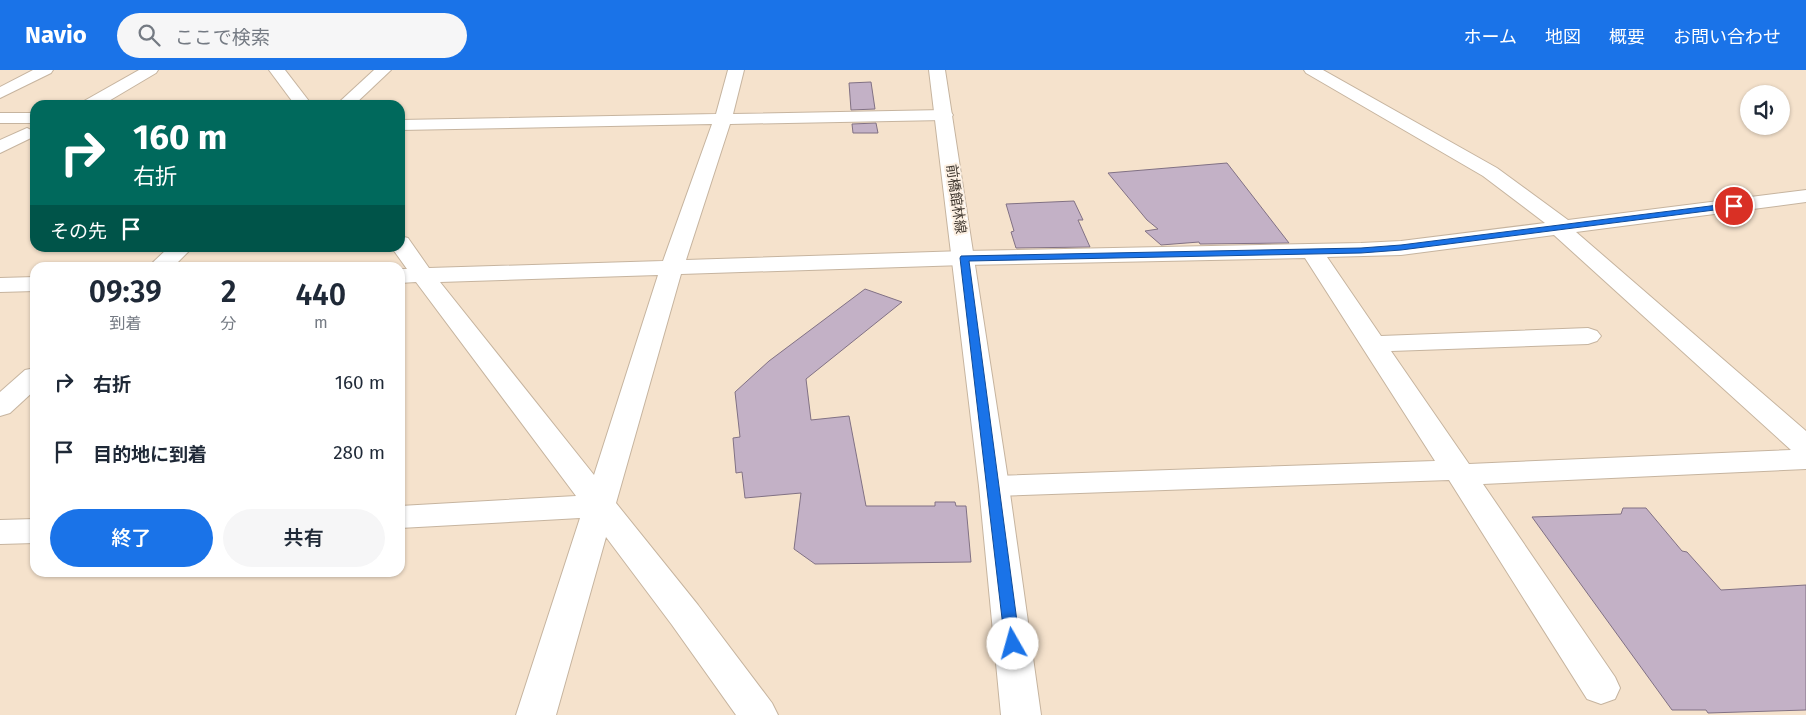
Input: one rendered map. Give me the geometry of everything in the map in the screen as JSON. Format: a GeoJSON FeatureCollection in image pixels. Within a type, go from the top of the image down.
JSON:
{"type":"FeatureCollection","features":[{"type":"Feature","properties":{"kind":"street"},"geometry":{"type":"LineString","coordinates":[[0,93],[44,70]]}},
{"type":"Feature","properties":{"kind":"street"},"geometry":{"type":"LineString","coordinates":[[99,100],[150,70]]}},
{"type":"Feature","properties":{"kind":"street"},"geometry":{"type":"LineString","coordinates":[[278,70],[300,100]]}},
{"type":"Feature","properties":{"kind":"street"},"geometry":{"type":"LineString","coordinates":[[350,100],[383,70]]}},
{"type":"Feature","properties":{"kind":"street"},"geometry":{"type":"LineString","coordinates":[[536,715],[672,267],[723,119],[736,70]]}},
{"type":"Feature","properties":{"kind":"street","name":"前橋館林線"},"geometry":{"type":"LineString","coordinates":[[937,70],[964,258],[1022,715]]}},
{"type":"Feature","properties":{"kind":"street"},"geometry":{"type":"LineString","coordinates":[[1312,70],[1490,172],[1561,227],[1806,447]]}},
{"type":"Feature","properties":{"kind":"street"},"geometry":{"type":"LineString","coordinates":[[405,125],[944,114]]}},
{"type":"Feature","properties":{"kind":"street"},"geometry":{"type":"LineString","coordinates":[[0,118],[30,127]]}},
{"type":"Feature","properties":{"kind":"street"},"geometry":{"type":"LineString","coordinates":[[0,147],[30,130]]}},
{"type":"Feature","properties":{"kind":"street"},"geometry":{"type":"LineString","coordinates":[[411,276],[964,258],[1401,248],[1806,196]]}},
{"type":"Feature","properties":{"kind":"street"},"geometry":{"type":"LineString","coordinates":[[1312,251],[1601,688]]}},
{"type":"Feature","properties":{"kind":"street"},"geometry":{"type":"LineString","coordinates":[[165,262],[176,252]]}},
{"type":"Feature","properties":{"kind":"street"},"geometry":{"type":"LineString","coordinates":[[403,252],[411,276],[600,506],[685,615],[758,715]]}},
{"type":"Feature","properties":{"kind":"street"},"geometry":{"type":"LineString","coordinates":[[0,285],[30,284]]}},
{"type":"Feature","properties":{"kind":"street"},"geometry":{"type":"LineString","coordinates":[[1373,344],[1588,336]]}},
{"type":"Feature","properties":{"kind":"street"},"geometry":{"type":"LineString","coordinates":[[0,406],[30,380]]}},
{"type":"Feature","properties":{"kind":"street"},"geometry":{"type":"LineString","coordinates":[[994,486],[1459,473],[1806,459]]}},
{"type":"Feature","properties":{"kind":"street"},"geometry":{"type":"LineString","coordinates":[[405,517],[600,506]]}},
{"type":"Feature","properties":{"kind":"street"},"geometry":{"type":"LineString","coordinates":[[0,532],[30,531]]}},
{"type":"Feature","properties":{"kind":"building"},"geometry":{"type":"Polygon","coordinates":[[[871,82],[875,109],[851,110],[849,83],[871,82]]]}},
{"type":"Feature","properties":{"kind":"building"},"geometry":{"type":"Polygon","coordinates":[[[876,123],[878,133],[853,133],[852,124],[876,123]]]}},
{"type":"Feature","properties":{"kind":"building"},"geometry":{"type":"Polygon","coordinates":[[[1227,163],[1289,243],[1200,244],[1199,242],[1161,245],[1145,231],[1158,229],[1147,220],[1108,173],[1227,163]]]}},
{"type":"Feature","properties":{"kind":"building"},"geometry":{"type":"Polygon","coordinates":[[[1074,201],[1083,220],[1078,220],[1090,247],[1016,248],[1011,232],[1014,231],[1006,204],[1074,201]]]}},
{"type":"Feature","properties":{"kind":"building"},"geometry":{"type":"Polygon","coordinates":[[[865,289],[902,302],[806,379],[811,420],[849,416],[866,506],[935,506],[935,502],[955,502],[956,506],[966,506],[971,562],[815,564],[794,549],[801,493],[745,498],[742,472],[736,473],[733,438],[740,437],[735,392],[769,361],[865,289]]]}},
{"type":"Feature","properties":{"kind":"building"},"geometry":{"type":"Polygon","coordinates":[[[1623,508],[1646,508],[1682,551],[1687,552],[1721,590],[1806,585],[1806,710],[1708,713],[1706,710],[1672,710],[1532,517],[1621,514],[1623,508]]]}},
{"type":"Feature","properties":{"kind":"route"},"geometry":{"type":"LineString","coordinates":[[1013,644],[964,258],[1401,248],[1734,206]]}}]}
